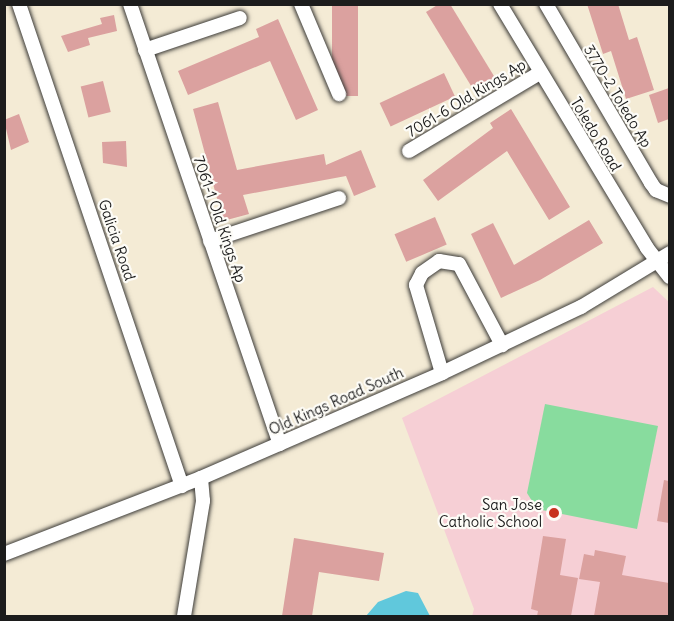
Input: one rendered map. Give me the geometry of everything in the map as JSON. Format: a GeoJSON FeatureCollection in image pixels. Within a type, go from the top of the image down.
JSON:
{"type":"FeatureCollection","features":[{"type":"Feature","properties":{"kind":"street","name":"Galicia Road"},"geometry":{"type":"LineString","coordinates":[[19,4],[182,486]]}},
{"type":"Feature","properties":{"kind":"street","name":"7061-1 Old Kings Ap"},"geometry":{"type":"LineString","coordinates":[[129,4],[280,444]]}},
{"type":"Feature","properties":{"kind":"street"},"geometry":{"type":"LineString","coordinates":[[301,4],[339,94]]}},
{"type":"Feature","properties":{"kind":"street","name":"Toledo Road"},"geometry":{"type":"LineString","coordinates":[[500,4],[656,262],[669,276]]}},
{"type":"Feature","properties":{"kind":"street","name":"3770-2 Toledo Ap"},"geometry":{"type":"LineString","coordinates":[[546,4],[651,183],[669,196]]}},
{"type":"Feature","properties":{"kind":"street"},"geometry":{"type":"LineString","coordinates":[[145,50],[240,18]]}},
{"type":"Feature","properties":{"kind":"street","name":"7061-6 Old Kings Ap"},"geometry":{"type":"LineString","coordinates":[[409,151],[540,73]]}},
{"type":"Feature","properties":{"kind":"street"},"geometry":{"type":"LineString","coordinates":[[210,241],[339,198]]}},
{"type":"Feature","properties":{"kind":"street","name":"Old Kings Road South"},"geometry":{"type":"LineString","coordinates":[[4,554],[182,486],[442,373],[581,307],[669,253]]}},
{"type":"Feature","properties":{"kind":"street"},"geometry":{"type":"LineString","coordinates":[[442,373],[416,285],[422,273],[439,261],[459,264],[502,345]]}},
{"type":"Feature","properties":{"kind":"street"},"geometry":{"type":"LineString","coordinates":[[184,616],[203,501],[201,478]]}},
{"type":"Feature","properties":{"kind":"shaded area","name":"San Jose Catholic School"},"geometry":{"type":"Polygon","coordinates":[[[653,287],[670,303],[669,616],[472,616],[474,609],[402,418],[653,287]]]}},
{"type":"Feature","properties":{"kind":"green space"},"geometry":{"type":"Polygon","coordinates":[[[545,404],[658,426],[637,529],[537,509],[527,493],[545,404]]]}},
{"type":"Feature","properties":{"kind":"water"},"geometry":{"type":"Polygon","coordinates":[[[406,591],[418,593],[430,616],[366,616],[378,602],[406,591]]]}},
{"type":"Feature","properties":{"kind":"building"},"geometry":{"type":"Polygon","coordinates":[[[332,4],[358,4],[358,96],[332,96],[332,4]]]}},
{"type":"Feature","properties":{"kind":"building"},"geometry":{"type":"Polygon","coordinates":[[[439,4],[450,4],[497,81],[476,94],[426,12],[439,4]]]}},
{"type":"Feature","properties":{"kind":"building"},"geometry":{"type":"Polygon","coordinates":[[[587,4],[618,4],[629,40],[637,37],[654,90],[626,99],[611,51],[603,54],[587,4]]]}},
{"type":"Feature","properties":{"kind":"building"},"geometry":{"type":"Polygon","coordinates":[[[114,15],[117,31],[88,38],[90,45],[68,52],[61,36],[102,24],[100,18],[114,15]]]}},
{"type":"Feature","properties":{"kind":"building"},"geometry":{"type":"Polygon","coordinates":[[[278,19],[318,110],[296,120],[270,61],[188,95],[178,71],[259,37],[256,29],[278,19]]]}},
{"type":"Feature","properties":{"kind":"building"},"geometry":{"type":"Polygon","coordinates":[[[444,73],[455,97],[391,127],[380,103],[444,73]]]}},
{"type":"Feature","properties":{"kind":"building"},"geometry":{"type":"Polygon","coordinates":[[[103,81],[111,112],[88,118],[81,87],[103,81]]]}},
{"type":"Feature","properties":{"kind":"building"},"geometry":{"type":"Polygon","coordinates":[[[669,88],[669,119],[658,123],[649,95],[669,88]]]}},
{"type":"Feature","properties":{"kind":"building"},"geometry":{"type":"Polygon","coordinates":[[[218,102],[237,170],[324,154],[326,165],[361,150],[376,187],[354,196],[346,176],[243,195],[249,214],[223,221],[193,109],[218,102]]]}},
{"type":"Feature","properties":{"kind":"building"},"geometry":{"type":"Polygon","coordinates":[[[511,109],[570,207],[549,220],[507,151],[438,201],[423,180],[493,128],[490,123],[511,109]]]}},
{"type":"Feature","properties":{"kind":"building"},"geometry":{"type":"Polygon","coordinates":[[[19,114],[29,142],[11,150],[4,120],[19,114]]]}},
{"type":"Feature","properties":{"kind":"building"},"geometry":{"type":"Polygon","coordinates":[[[126,141],[127,167],[103,163],[102,142],[126,141]]]}},
{"type":"Feature","properties":{"kind":"building"},"geometry":{"type":"Polygon","coordinates":[[[435,217],[447,245],[406,262],[394,234],[435,217]]]}},
{"type":"Feature","properties":{"kind":"building"},"geometry":{"type":"Polygon","coordinates":[[[589,220],[603,243],[540,280],[501,298],[471,234],[493,223],[514,265],[589,220]]]}},
{"type":"Feature","properties":{"kind":"building"},"geometry":{"type":"Polygon","coordinates":[[[664,480],[669,481],[669,523],[657,521],[664,480]]]}},
{"type":"Feature","properties":{"kind":"building"},"geometry":{"type":"Polygon","coordinates":[[[543,536],[566,539],[560,575],[578,578],[571,616],[537,616],[538,611],[531,609],[543,536]]]}},
{"type":"Feature","properties":{"kind":"building"},"geometry":{"type":"Polygon","coordinates":[[[294,538],[384,553],[379,581],[319,572],[312,616],[282,616],[294,538]]]}},
{"type":"Feature","properties":{"kind":"building"},"geometry":{"type":"Polygon","coordinates":[[[595,550],[626,556],[622,575],[669,583],[669,616],[594,616],[600,582],[579,579],[584,554],[594,556],[595,550]]]}},
{"type":"Feature","properties":{"kind":"place","name":"San Jose Catholic School"},"geometry":{"type":"Point","coordinates":[554,513]}}]}
